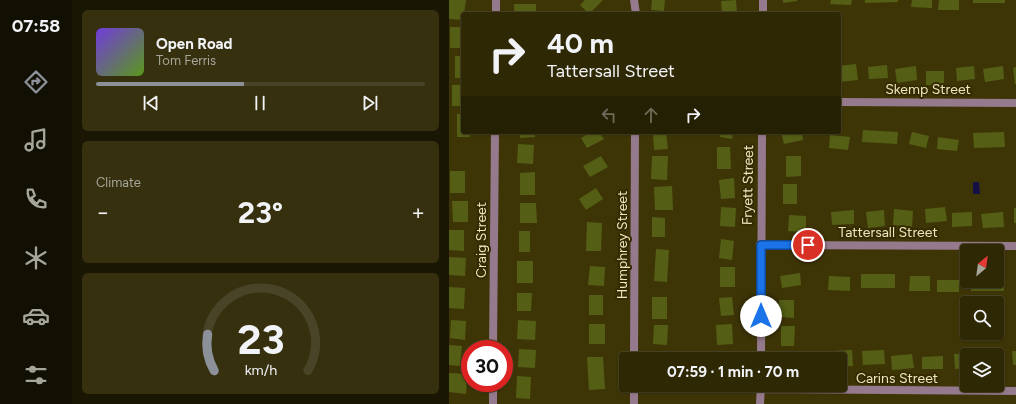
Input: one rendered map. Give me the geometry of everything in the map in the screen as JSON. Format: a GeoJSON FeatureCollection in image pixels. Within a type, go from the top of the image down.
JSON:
{"type":"FeatureCollection","features":[{"type":"Feature","properties":{"kind":"street"},"geometry":{"type":"LineString","coordinates":[[496,0],[496,12]]}},
{"type":"Feature","properties":{"kind":"street"},"geometry":{"type":"LineString","coordinates":[[634,0],[636,12]]}},
{"type":"Feature","properties":{"kind":"street"},"geometry":{"type":"LineString","coordinates":[[763,0],[763,12]]}},
{"type":"Feature","properties":{"kind":"street","name":"Skemp Street"},"geometry":{"type":"LineString","coordinates":[[841,102],[1016,103]]}},
{"type":"Feature","properties":{"kind":"street","name":"Craig Street"},"geometry":{"type":"LineString","coordinates":[[493,340],[495,134]]}},
{"type":"Feature","properties":{"kind":"street","name":"Humphrey Street"},"geometry":{"type":"LineString","coordinates":[[634,352],[635,134]]}},
{"type":"Feature","properties":{"kind":"street","name":"Fryett Street"},"geometry":{"type":"LineString","coordinates":[[761,352],[762,134]]}},
{"type":"Feature","properties":{"kind":"street","name":"Tattersall Street"},"geometry":{"type":"LineString","coordinates":[[761,245],[1016,246]]}},
{"type":"Feature","properties":{"kind":"street","name":"Carins Street"},"geometry":{"type":"LineString","coordinates":[[847,388],[1016,391]]}},
{"type":"Feature","properties":{"kind":"street"},"geometry":{"type":"LineString","coordinates":[[493,392],[493,404]]}},
{"type":"Feature","properties":{"kind":"street"},"geometry":{"type":"LineString","coordinates":[[634,392],[634,404]]}},
{"type":"Feature","properties":{"kind":"street"},"geometry":{"type":"LineString","coordinates":[[761,392],[761,404]]}},
{"type":"Feature","properties":{"kind":"shaded area"},"geometry":{"type":"Polygon","coordinates":[[[973,182],[979,182],[980,194],[973,194],[973,182]]]}},
{"type":"Feature","properties":{"kind":"building"},"geometry":{"type":"Polygon","coordinates":[[[449,0],[466,0],[464,12],[461,12],[461,20],[449,19],[449,0]]]}},
{"type":"Feature","properties":{"kind":"building"},"geometry":{"type":"Polygon","coordinates":[[[585,0],[603,0],[591,12],[587,12],[580,5],[585,0]]]}},
{"type":"Feature","properties":{"kind":"building"},"geometry":{"type":"Polygon","coordinates":[[[652,0],[665,0],[664,11],[651,10],[652,0]]]}},
{"type":"Feature","properties":{"kind":"building"},"geometry":{"type":"Polygon","coordinates":[[[736,0],[737,12],[722,12],[721,1],[736,0]]]}},
{"type":"Feature","properties":{"kind":"building"},"geometry":{"type":"Polygon","coordinates":[[[783,0],[797,0],[797,1],[783,3],[783,0]]]}},
{"type":"Feature","properties":{"kind":"building"},"geometry":{"type":"Polygon","coordinates":[[[831,0],[852,0],[851,5],[830,4],[831,0]]]}},
{"type":"Feature","properties":{"kind":"building"},"geometry":{"type":"Polygon","coordinates":[[[865,0],[898,0],[898,2],[865,3],[865,0]]]}},
{"type":"Feature","properties":{"kind":"building"},"geometry":{"type":"Polygon","coordinates":[[[912,0],[932,0],[932,8],[911,7],[912,0]]]}},
{"type":"Feature","properties":{"kind":"building"},"geometry":{"type":"Polygon","coordinates":[[[939,0],[959,0],[959,10],[938,10],[939,0]]]}},
{"type":"Feature","properties":{"kind":"building"},"geometry":{"type":"Polygon","coordinates":[[[973,0],[1005,0],[1005,3],[973,3],[973,0]]]}},
{"type":"Feature","properties":{"kind":"building"},"geometry":{"type":"Polygon","coordinates":[[[514,4],[536,4],[536,12],[514,12],[514,4]]]}},
{"type":"Feature","properties":{"kind":"building"},"geometry":{"type":"Polygon","coordinates":[[[450,27],[461,27],[461,48],[450,48],[450,27]]]}},
{"type":"Feature","properties":{"kind":"building"},"geometry":{"type":"Polygon","coordinates":[[[455,56],[461,56],[461,78],[455,78],[455,56]]]}},
{"type":"Feature","properties":{"kind":"building"},"geometry":{"type":"Polygon","coordinates":[[[856,64],[858,80],[841,82],[841,66],[856,64]]]}},
{"type":"Feature","properties":{"kind":"building"},"geometry":{"type":"Polygon","coordinates":[[[887,65],[888,78],[869,79],[868,67],[887,65]]]}},
{"type":"Feature","properties":{"kind":"building"},"geometry":{"type":"Polygon","coordinates":[[[916,66],[917,80],[897,83],[895,69],[916,66]]]}},
{"type":"Feature","properties":{"kind":"building"},"geometry":{"type":"Polygon","coordinates":[[[974,66],[975,79],[957,81],[956,68],[974,66]]]}},
{"type":"Feature","properties":{"kind":"building"},"geometry":{"type":"Polygon","coordinates":[[[1003,66],[1004,79],[985,82],[983,69],[1003,66]]]}},
{"type":"Feature","properties":{"kind":"building"},"geometry":{"type":"Polygon","coordinates":[[[1016,67],[1016,84],[1015,84],[1013,68],[1016,67]]]}},
{"type":"Feature","properties":{"kind":"building"},"geometry":{"type":"Polygon","coordinates":[[[926,71],[944,71],[944,85],[926,85],[926,71]]]}},
{"type":"Feature","properties":{"kind":"building"},"geometry":{"type":"Polygon","coordinates":[[[452,85],[461,85],[461,106],[452,106],[452,85]]]}},
{"type":"Feature","properties":{"kind":"building"},"geometry":{"type":"Polygon","coordinates":[[[457,114],[461,114],[461,134],[470,134],[470,137],[457,137],[457,114]]]}},
{"type":"Feature","properties":{"kind":"building"},"geometry":{"type":"Polygon","coordinates":[[[863,130],[898,132],[897,144],[862,142],[863,130]]]}},
{"type":"Feature","properties":{"kind":"building"},"geometry":{"type":"Polygon","coordinates":[[[912,132],[929,136],[926,148],[909,144],[912,132]]]}},
{"type":"Feature","properties":{"kind":"building"},"geometry":{"type":"Polygon","coordinates":[[[1004,132],[1005,147],[974,148],[973,133],[1004,132]]]}},
{"type":"Feature","properties":{"kind":"building"},"geometry":{"type":"Polygon","coordinates":[[[520,134],[535,134],[535,137],[520,138],[520,134]]]}},
{"type":"Feature","properties":{"kind":"building"},"geometry":{"type":"Polygon","coordinates":[[[588,134],[600,134],[604,139],[587,148],[581,138],[588,134]]]}},
{"type":"Feature","properties":{"kind":"building"},"geometry":{"type":"Polygon","coordinates":[[[653,134],[666,134],[668,149],[654,150],[653,134]]]}},
{"type":"Feature","properties":{"kind":"building"},"geometry":{"type":"Polygon","coordinates":[[[720,134],[733,134],[732,139],[720,137],[720,134]]]}},
{"type":"Feature","properties":{"kind":"building"},"geometry":{"type":"Polygon","coordinates":[[[782,134],[802,134],[803,140],[784,144],[782,134]]]}},
{"type":"Feature","properties":{"kind":"building"},"geometry":{"type":"Polygon","coordinates":[[[830,135],[850,137],[848,150],[829,148],[830,135]]]}},
{"type":"Feature","properties":{"kind":"building"},"geometry":{"type":"Polygon","coordinates":[[[938,137],[959,140],[957,151],[937,149],[938,137]]]}},
{"type":"Feature","properties":{"kind":"building"},"geometry":{"type":"Polygon","coordinates":[[[518,144],[534,145],[533,164],[517,163],[518,144]]]}},
{"type":"Feature","properties":{"kind":"building"},"geometry":{"type":"Polygon","coordinates":[[[717,147],[730,147],[731,169],[717,169],[717,147]]]}},
{"type":"Feature","properties":{"kind":"building"},"geometry":{"type":"Polygon","coordinates":[[[601,156],[608,167],[590,177],[583,166],[601,156]]]}},
{"type":"Feature","properties":{"kind":"building"},"geometry":{"type":"Polygon","coordinates":[[[652,156],[668,156],[667,180],[651,179],[652,156]]]}},
{"type":"Feature","properties":{"kind":"building"},"geometry":{"type":"Polygon","coordinates":[[[786,156],[801,156],[801,176],[786,177],[786,156]]]}},
{"type":"Feature","properties":{"kind":"building"},"geometry":{"type":"Polygon","coordinates":[[[450,171],[465,171],[465,193],[450,193],[450,171]]]}},
{"type":"Feature","properties":{"kind":"building"},"geometry":{"type":"Polygon","coordinates":[[[535,172],[535,195],[520,195],[520,173],[535,172]]]}},
{"type":"Feature","properties":{"kind":"building"},"geometry":{"type":"Polygon","coordinates":[[[734,178],[735,198],[721,199],[719,180],[734,178]]]}},
{"type":"Feature","properties":{"kind":"building"},"geometry":{"type":"Polygon","coordinates":[[[783,184],[797,184],[797,204],[783,204],[783,184]]]}},
{"type":"Feature","properties":{"kind":"building"},"geometry":{"type":"Polygon","coordinates":[[[672,186],[673,210],[655,210],[654,187],[672,186]]]}},
{"type":"Feature","properties":{"kind":"building"},"geometry":{"type":"Polygon","coordinates":[[[596,188],[603,199],[586,210],[579,199],[596,188]]]}},
{"type":"Feature","properties":{"kind":"building"},"geometry":{"type":"Polygon","coordinates":[[[452,201],[468,201],[468,222],[453,222],[452,201]]]}},
{"type":"Feature","properties":{"kind":"building"},"geometry":{"type":"Polygon","coordinates":[[[520,203],[536,203],[537,223],[520,223],[520,203]]]}},
{"type":"Feature","properties":{"kind":"building"},"geometry":{"type":"Polygon","coordinates":[[[721,207],[736,208],[735,227],[720,226],[721,207]]]}},
{"type":"Feature","properties":{"kind":"building"},"geometry":{"type":"Polygon","coordinates":[[[945,207],[947,221],[926,223],[925,209],[945,207]]]}},
{"type":"Feature","properties":{"kind":"building"},"geometry":{"type":"Polygon","coordinates":[[[1014,208],[1016,208],[1016,223],[1014,223],[1014,208]]]}},
{"type":"Feature","properties":{"kind":"building"},"geometry":{"type":"Polygon","coordinates":[[[894,209],[913,211],[912,227],[893,225],[894,209]]]}},
{"type":"Feature","properties":{"kind":"building"},"geometry":{"type":"Polygon","coordinates":[[[854,210],[854,224],[832,225],[831,212],[854,210]]]}},
{"type":"Feature","properties":{"kind":"building"},"geometry":{"type":"Polygon","coordinates":[[[884,210],[885,226],[868,228],[866,212],[884,210]]]}},
{"type":"Feature","properties":{"kind":"building"},"geometry":{"type":"Polygon","coordinates":[[[972,212],[972,226],[952,227],[952,213],[972,212]]]}},
{"type":"Feature","properties":{"kind":"building"},"geometry":{"type":"Polygon","coordinates":[[[1003,212],[1004,227],[983,228],[981,214],[1003,212]]]}},
{"type":"Feature","properties":{"kind":"building"},"geometry":{"type":"Polygon","coordinates":[[[789,215],[806,216],[806,232],[788,231],[789,215]]]}},
{"type":"Feature","properties":{"kind":"building"},"geometry":{"type":"Polygon","coordinates":[[[652,217],[665,218],[665,237],[652,237],[652,217]]]}},
{"type":"Feature","properties":{"kind":"building"},"geometry":{"type":"Polygon","coordinates":[[[587,222],[602,223],[601,251],[586,251],[587,222]]]}},
{"type":"Feature","properties":{"kind":"building"},"geometry":{"type":"Polygon","coordinates":[[[449,230],[464,230],[464,251],[449,250],[449,230]]]}},
{"type":"Feature","properties":{"kind":"building"},"geometry":{"type":"Polygon","coordinates":[[[519,231],[530,231],[530,252],[519,252],[519,231]]]}},
{"type":"Feature","properties":{"kind":"building"},"geometry":{"type":"Polygon","coordinates":[[[721,239],[734,241],[732,260],[719,258],[721,239]]]}},
{"type":"Feature","properties":{"kind":"building"},"geometry":{"type":"Polygon","coordinates":[[[656,249],[669,250],[667,282],[654,281],[656,249]]]}},
{"type":"Feature","properties":{"kind":"building"},"geometry":{"type":"Polygon","coordinates":[[[449,257],[466,258],[465,276],[449,275],[449,257]]]}},
{"type":"Feature","properties":{"kind":"building"},"geometry":{"type":"Polygon","coordinates":[[[517,261],[533,261],[533,283],[517,283],[517,261]]]}},
{"type":"Feature","properties":{"kind":"building"},"geometry":{"type":"Polygon","coordinates":[[[590,266],[605,267],[604,286],[588,285],[590,266]]]}},
{"type":"Feature","properties":{"kind":"building"},"geometry":{"type":"Polygon","coordinates":[[[720,267],[735,267],[735,287],[720,287],[720,267]]]}},
{"type":"Feature","properties":{"kind":"building"},"geometry":{"type":"Polygon","coordinates":[[[800,273],[801,285],[782,288],[780,276],[800,273]]]}},
{"type":"Feature","properties":{"kind":"building"},"geometry":{"type":"Polygon","coordinates":[[[861,274],[895,274],[895,288],[861,288],[861,274]]]}},
{"type":"Feature","properties":{"kind":"building"},"geometry":{"type":"Polygon","coordinates":[[[829,276],[850,277],[850,291],[828,290],[829,276]]]}},
{"type":"Feature","properties":{"kind":"building"},"geometry":{"type":"Polygon","coordinates":[[[910,276],[930,276],[930,291],[909,291],[910,276]]]}},
{"type":"Feature","properties":{"kind":"building"},"geometry":{"type":"Polygon","coordinates":[[[937,280],[959,280],[959,292],[937,292],[937,280]]]}},
{"type":"Feature","properties":{"kind":"building"},"geometry":{"type":"Polygon","coordinates":[[[449,287],[465,288],[464,309],[449,308],[449,287]]]}},
{"type":"Feature","properties":{"kind":"building"},"geometry":{"type":"Polygon","coordinates":[[[971,288],[1004,288],[1004,291],[971,291],[971,288]]]}},
{"type":"Feature","properties":{"kind":"building"},"geometry":{"type":"Polygon","coordinates":[[[517,293],[532,293],[531,311],[517,311],[517,293]]]}},
{"type":"Feature","properties":{"kind":"building"},"geometry":{"type":"Polygon","coordinates":[[[589,295],[603,295],[603,315],[589,315],[589,295]]]}},
{"type":"Feature","properties":{"kind":"building"},"geometry":{"type":"Polygon","coordinates":[[[652,297],[667,297],[667,319],[652,319],[652,297]]]}},
{"type":"Feature","properties":{"kind":"building"},"geometry":{"type":"Polygon","coordinates":[[[732,297],[734,315],[721,316],[719,298],[732,297]]]}},
{"type":"Feature","properties":{"kind":"building"},"geometry":{"type":"Polygon","coordinates":[[[779,300],[794,300],[794,318],[779,317],[779,300]]]}},
{"type":"Feature","properties":{"kind":"building"},"geometry":{"type":"Polygon","coordinates":[[[451,320],[466,321],[465,340],[450,338],[451,320]]]}},
{"type":"Feature","properties":{"kind":"building"},"geometry":{"type":"Polygon","coordinates":[[[518,320],[536,321],[535,340],[517,339],[518,320]]]}},
{"type":"Feature","properties":{"kind":"building"},"geometry":{"type":"Polygon","coordinates":[[[589,324],[605,324],[605,344],[589,344],[589,324]]]}},
{"type":"Feature","properties":{"kind":"building"},"geometry":{"type":"Polygon","coordinates":[[[732,324],[733,344],[717,345],[716,325],[732,324]]]}},
{"type":"Feature","properties":{"kind":"building"},"geometry":{"type":"Polygon","coordinates":[[[654,325],[668,325],[667,345],[653,344],[654,325]]]}},
{"type":"Feature","properties":{"kind":"building"},"geometry":{"type":"Polygon","coordinates":[[[781,326],[795,326],[794,346],[781,346],[781,326]]]}},
{"type":"Feature","properties":{"kind":"building"},"geometry":{"type":"Polygon","coordinates":[[[449,345],[461,346],[460,366],[449,365],[449,345]]]}},
{"type":"Feature","properties":{"kind":"building"},"geometry":{"type":"Polygon","coordinates":[[[519,349],[536,350],[535,368],[518,367],[519,349]]]}},
{"type":"Feature","properties":{"kind":"building"},"geometry":{"type":"Polygon","coordinates":[[[852,350],[853,366],[847,366],[847,352],[833,351],[852,350]]]}},
{"type":"Feature","properties":{"kind":"building"},"geometry":{"type":"Polygon","coordinates":[[[884,350],[885,364],[863,365],[862,351],[884,350]]]}},
{"type":"Feature","properties":{"kind":"building"},"geometry":{"type":"Polygon","coordinates":[[[1012,351],[1016,351],[1016,365],[1013,365],[1012,351]]]}},
{"type":"Feature","properties":{"kind":"building"},"geometry":{"type":"Polygon","coordinates":[[[912,354],[914,368],[892,370],[891,356],[912,354]]]}},
{"type":"Feature","properties":{"kind":"building"},"geometry":{"type":"Polygon","coordinates":[[[954,354],[960,354],[960,369],[955,369],[954,354]]]}},
{"type":"Feature","properties":{"kind":"building"},"geometry":{"type":"Polygon","coordinates":[[[943,356],[943,369],[922,369],[922,357],[943,356]]]}},
{"type":"Feature","properties":{"kind":"building"},"geometry":{"type":"Polygon","coordinates":[[[587,357],[603,357],[605,389],[589,390],[587,357]]]}},
{"type":"Feature","properties":{"kind":"building"},"geometry":{"type":"Polygon","coordinates":[[[449,373],[461,374],[461,392],[466,392],[466,394],[449,392],[449,373]]]}},
{"type":"Feature","properties":{"kind":"building"},"geometry":{"type":"Polygon","coordinates":[[[517,376],[531,377],[530,399],[516,398],[517,376]]]}},
{"type":"Feature","properties":{"kind":"route"},"geometry":{"type":"LineString","coordinates":[[761,316],[761,245],[808,245]]}}]}
